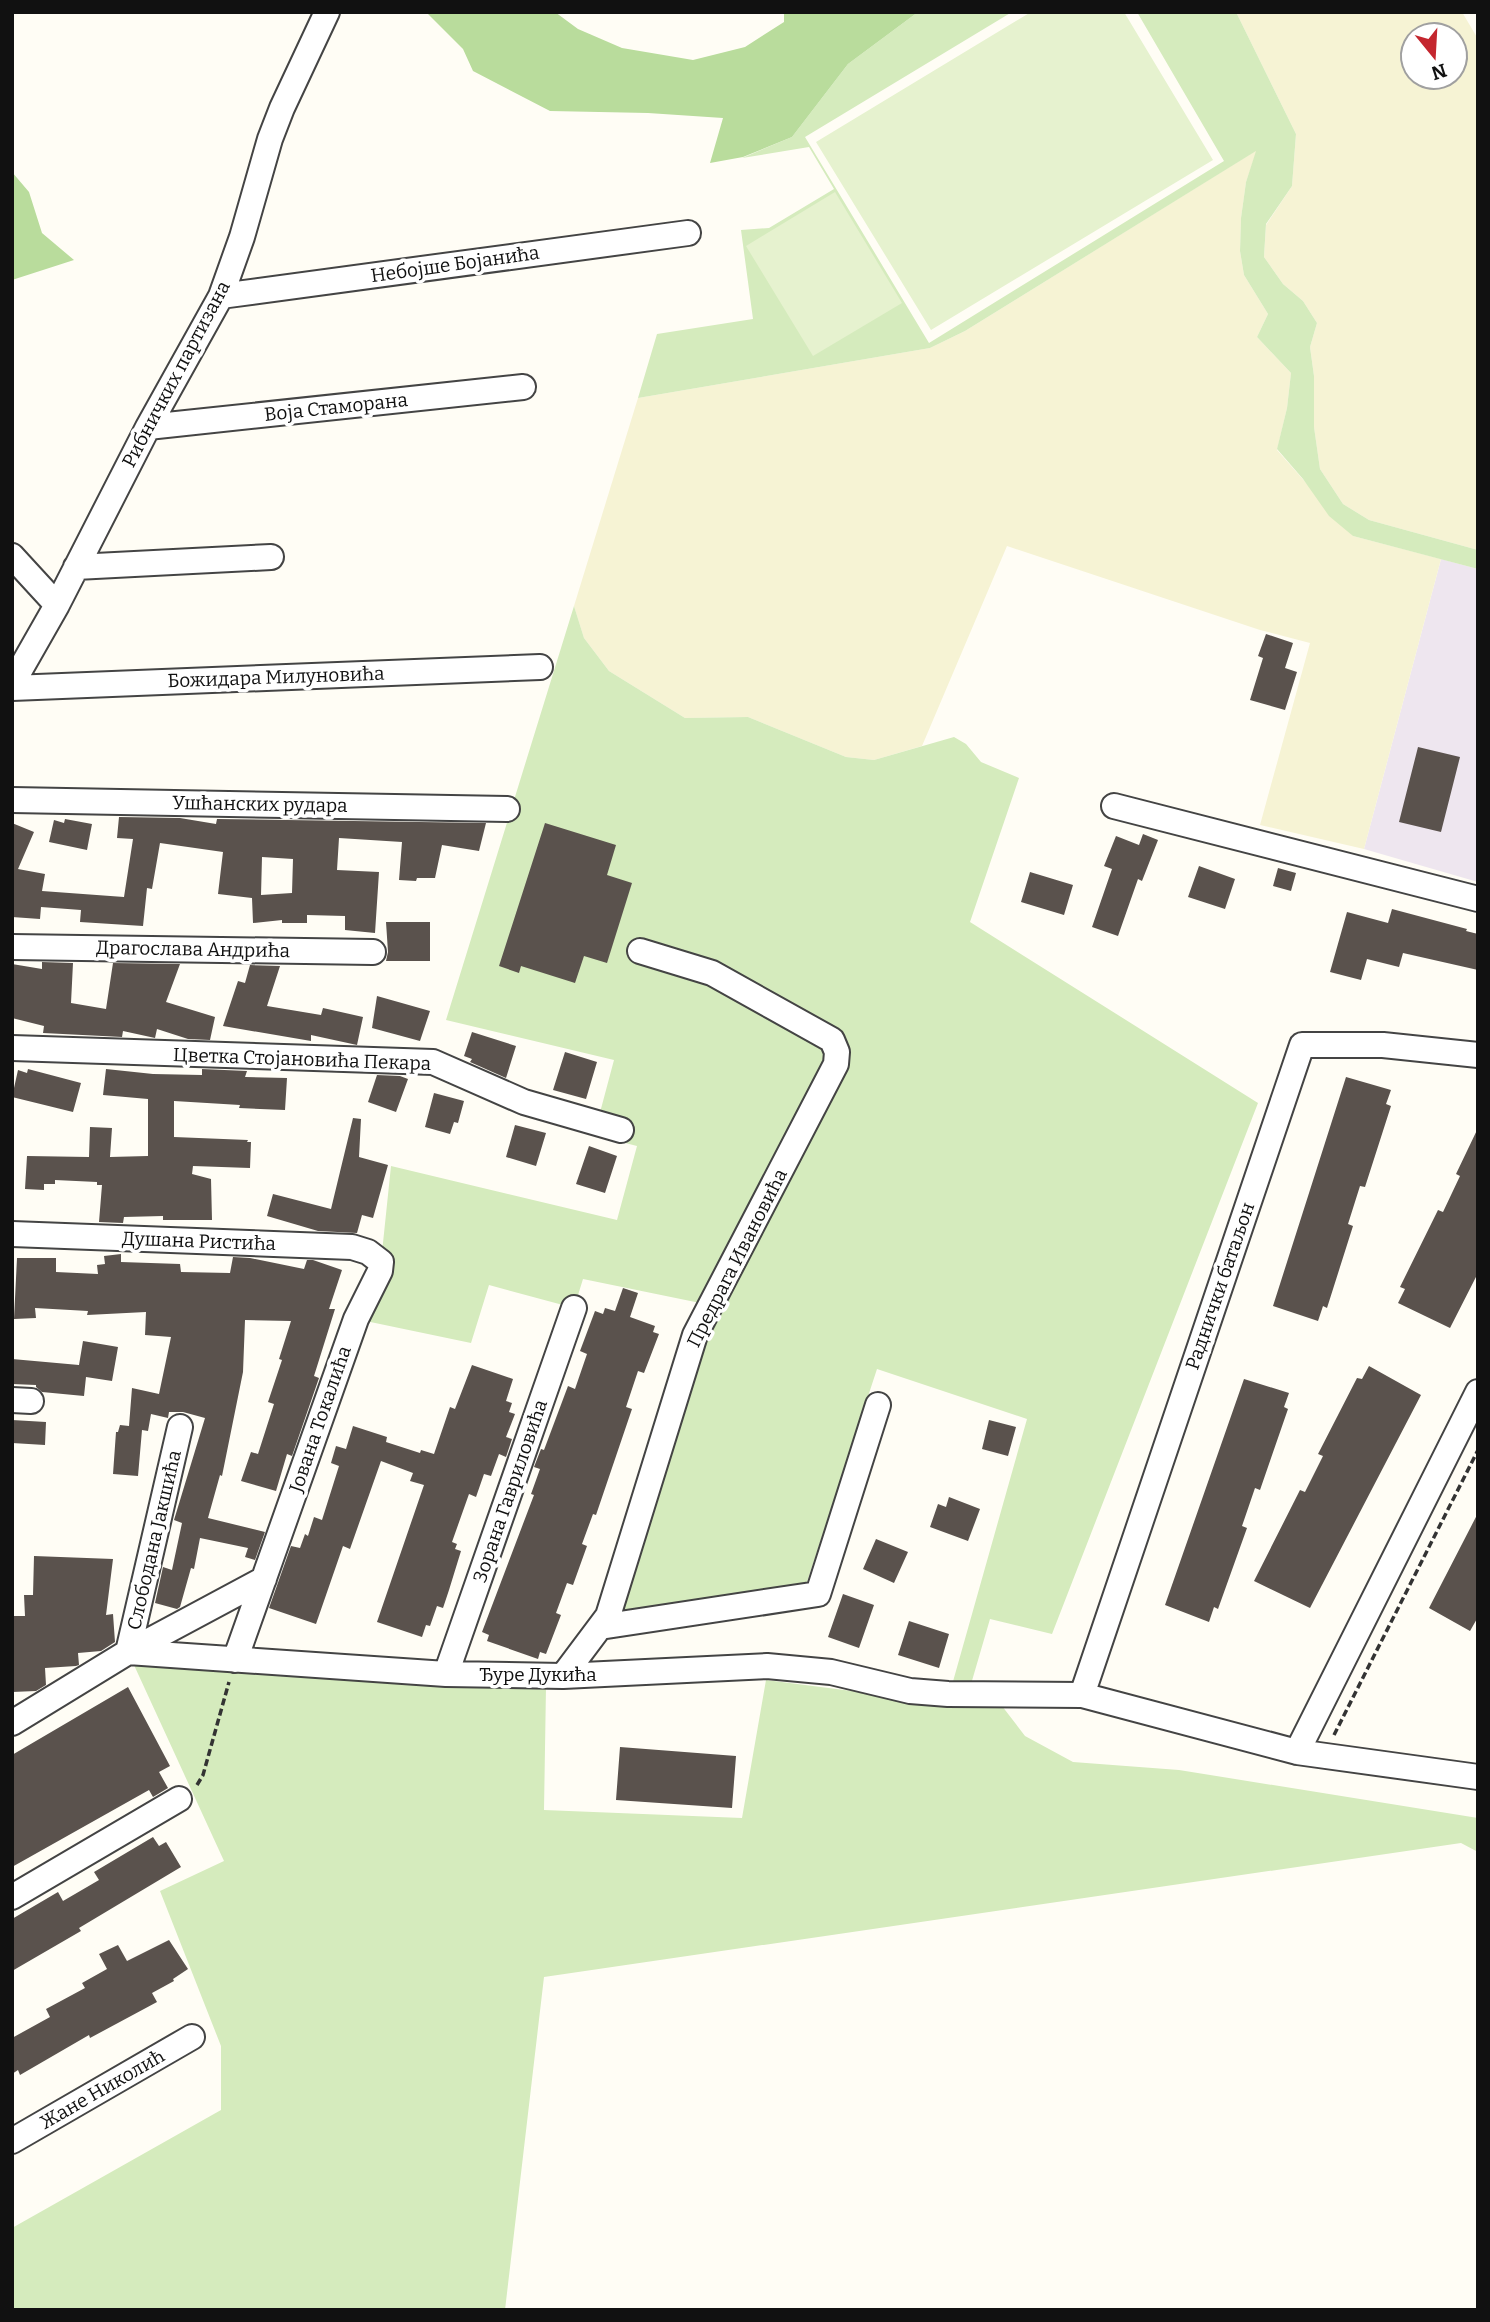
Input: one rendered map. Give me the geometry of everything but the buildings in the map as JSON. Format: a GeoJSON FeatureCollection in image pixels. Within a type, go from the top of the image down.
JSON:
{"type":"FeatureCollection","features":[{"type":"Feature","properties":{"kind":"street","name":"Рибничких партизана"},"geometry":{"type":"LineString","coordinates":[[12,686],[57,605],[148,427],[221,296],[242,237],[270,139],[327,12]]}},
{"type":"Feature","properties":{"kind":"street","name":"Небојше Бојанића"},"geometry":{"type":"LineString","coordinates":[[221,296],[688,233]]}},
{"type":"Feature","properties":{"kind":"street","name":"Воја Стаморана"},"geometry":{"type":"LineString","coordinates":[[148,427],[523,387]]}},
{"type":"Feature","properties":{"kind":"street"},"geometry":{"type":"LineString","coordinates":[[12,556],[57,605]]}},
{"type":"Feature","properties":{"kind":"street"},"geometry":{"type":"LineString","coordinates":[[76,568],[271,557]]}},
{"type":"Feature","properties":{"kind":"street","name":"Божидара Милуновића"},"geometry":{"type":"LineString","coordinates":[[12,686],[540,667]]}},
{"type":"Feature","properties":{"kind":"street","name":"Ушћанских рудара"},"geometry":{"type":"LineString","coordinates":[[12,800],[507,809]]}},
{"type":"Feature","properties":{"kind":"street"},"geometry":{"type":"LineString","coordinates":[[1114,806],[1478,899]]}},
{"type":"Feature","properties":{"kind":"street","name":"Драгослава Андрића"},"geometry":{"type":"LineString","coordinates":[[12,947],[373,952]]}},
{"type":"Feature","properties":{"kind":"street","name":"Предрага Ивановића"},"geometry":{"type":"LineString","coordinates":[[563,1676],[608,1616],[695,1335],[836,1064],[837,1052],[832,1040],[712,973],[640,951]]}},
{"type":"Feature","properties":{"kind":"street","name":"Раднички батаљон"},"geometry":{"type":"LineString","coordinates":[[1082,1695],[1302,1045],[1383,1045],[1478,1055]]}},
{"type":"Feature","properties":{"kind":"street","name":"Цветка Стојановића Пекара"},"geometry":{"type":"LineString","coordinates":[[12,1048],[433,1062],[524,1102],[621,1130]]}},
{"type":"Feature","properties":{"kind":"street","name":"Душана Ристића"},"geometry":{"type":"LineString","coordinates":[[12,1234],[352,1247],[368,1252],[381,1262]]}},
{"type":"Feature","properties":{"kind":"street","name":"Јована Токалића"},"geometry":{"type":"LineString","coordinates":[[235,1660],[356,1319],[380,1271],[381,1262]]}},
{"type":"Feature","properties":{"kind":"street","name":"Зорана Гавриловића"},"geometry":{"type":"LineString","coordinates":[[446,1674],[574,1308]]}},
{"type":"Feature","properties":{"kind":"street"},"geometry":{"type":"LineString","coordinates":[[1297,1752],[1478,1392]]}},
{"type":"Feature","properties":{"kind":"street"},"geometry":{"type":"LineString","coordinates":[[600,1627],[818,1594],[878,1405]]}},
{"type":"Feature","properties":{"kind":"street","name":"Слободана Јакшића"},"geometry":{"type":"LineString","coordinates":[[128,1652],[180,1427]]}},
{"type":"Feature","properties":{"kind":"street"},"geometry":{"type":"LineString","coordinates":[[12,1723],[128,1652],[264,1579]]}},
{"type":"Feature","properties":{"kind":"street","name":"Ђуре Дукића"},"geometry":{"type":"LineString","coordinates":[[128,1652],[446,1674],[563,1676],[767,1666],[831,1672],[910,1691],[948,1694],[1082,1695],[1297,1752],[1478,1777]]}},
{"type":"Feature","properties":{"kind":"street"},"geometry":{"type":"LineString","coordinates":[[12,1897],[179,1799]]}},
{"type":"Feature","properties":{"kind":"street","name":"Жане Николић"},"geometry":{"type":"LineString","coordinates":[[12,2141],[192,2036]]}},
{"type":"Feature","properties":{"kind":"path"},"geometry":{"type":"LineString","coordinates":[[1331,1742],[1478,1450]]}},
{"type":"Feature","properties":{"kind":"path"},"geometry":{"type":"LineString","coordinates":[[179,1799],[197,1785],[203,1774],[235,1660]]}},
{"type":"Feature","properties":{"kind":"shaded area"},"geometry":{"type":"Polygon","coordinates":[[[1236,12],[1462,12],[1467,21],[1399,21],[1399,91],[1469,91],[1469,24],[1478,39],[1478,550],[1369,520],[1343,504],[1320,469],[1314,427],[1314,376],[1310,347],[1317,323],[1303,301],[1283,284],[1264,257],[1266,225],[1292,186],[1296,134],[1236,12]]]}},
{"type":"Feature","properties":{"kind":"shaded area"},"geometry":{"type":"Polygon","coordinates":[[[1257,150],[1246,182],[1240,251],[1244,275],[1268,314],[1257,337],[1291,373],[1287,408],[1277,450],[1353,536],[1441,559],[1364,849],[1260,825],[1310,643],[1260,630],[1007,546],[922,746],[874,760],[846,757],[748,717],[685,718],[609,671],[584,638],[574,606],[638,398],[930,348],[965,331],[1257,150]]]}},
{"type":"Feature","properties":{"kind":"shaded area"},"geometry":{"type":"Polygon","coordinates":[[[1441,559],[1478,569],[1478,882],[1364,849],[1441,559]]]}},
{"type":"Feature","properties":{"kind":"green space"},"geometry":{"type":"Polygon","coordinates":[[[426,12],[555,12],[578,29],[622,48],[693,60],[745,47],[784,22],[784,12],[918,12],[848,64],[792,137],[743,157],[710,163],[723,118],[550,111],[473,71],[463,49],[426,12]]]}},
{"type":"Feature","properties":{"kind":"green space"},"geometry":{"type":"Polygon","coordinates":[[[918,12],[1012,12],[805,137],[929,343],[1224,161],[1137,12],[1236,12],[1296,134],[1292,186],[1266,224],[1264,257],[1283,284],[1303,301],[1317,323],[1310,347],[1314,376],[1314,427],[1320,469],[1343,504],[1369,520],[1478,550],[1478,569],[1353,536],[1329,516],[1303,479],[1277,449],[1287,408],[1291,373],[1257,337],[1268,314],[1244,275],[1240,251],[1246,182],[1256,151],[965,331],[930,348],[638,398],[657,334],[753,319],[741,230],[769,228],[834,189],[809,147],[742,158],[792,137],[848,64],[918,12]]]}},
{"type":"Feature","properties":{"kind":"green space"},"geometry":{"type":"Polygon","coordinates":[[[1031,12],[1124,12],[1213,160],[931,330],[816,142],[1031,12]]]}},
{"type":"Feature","properties":{"kind":"green space"},"geometry":{"type":"Polygon","coordinates":[[[12,172],[29,192],[42,233],[74,260],[12,280],[12,172]]]}},
{"type":"Feature","properties":{"kind":"green space"},"geometry":{"type":"Polygon","coordinates":[[[835,192],[902,303],[813,356],[746,246],[835,192]]]}},
{"type":"Feature","properties":{"kind":"green space"},"geometry":{"type":"Polygon","coordinates":[[[574,606],[584,638],[609,671],[685,718],[748,717],[846,757],[874,760],[954,737],[966,744],[981,762],[1019,778],[970,922],[1258,1103],[1052,1634],[990,1619],[969,1691],[952,1685],[1027,1419],[877,1369],[805,1588],[608,1616],[705,1304],[583,1279],[574,1308],[489,1285],[471,1343],[356,1319],[381,1262],[391,1166],[617,1220],[637,1146],[594,1135],[614,1060],[446,1020],[574,606]]]}},
{"type":"Feature","properties":{"kind":"green space"},"geometry":{"type":"Polygon","coordinates":[[[128,1652],[546,1687],[544,1810],[742,1818],[766,1680],[930,1701],[1002,1706],[1025,1736],[1073,1762],[1179,1770],[1478,1818],[1478,1852],[1461,1843],[544,1977],[505,2310],[12,2310],[12,2228],[221,2110],[221,2046],[160,1891],[224,1861],[128,1652]]]}}]}
